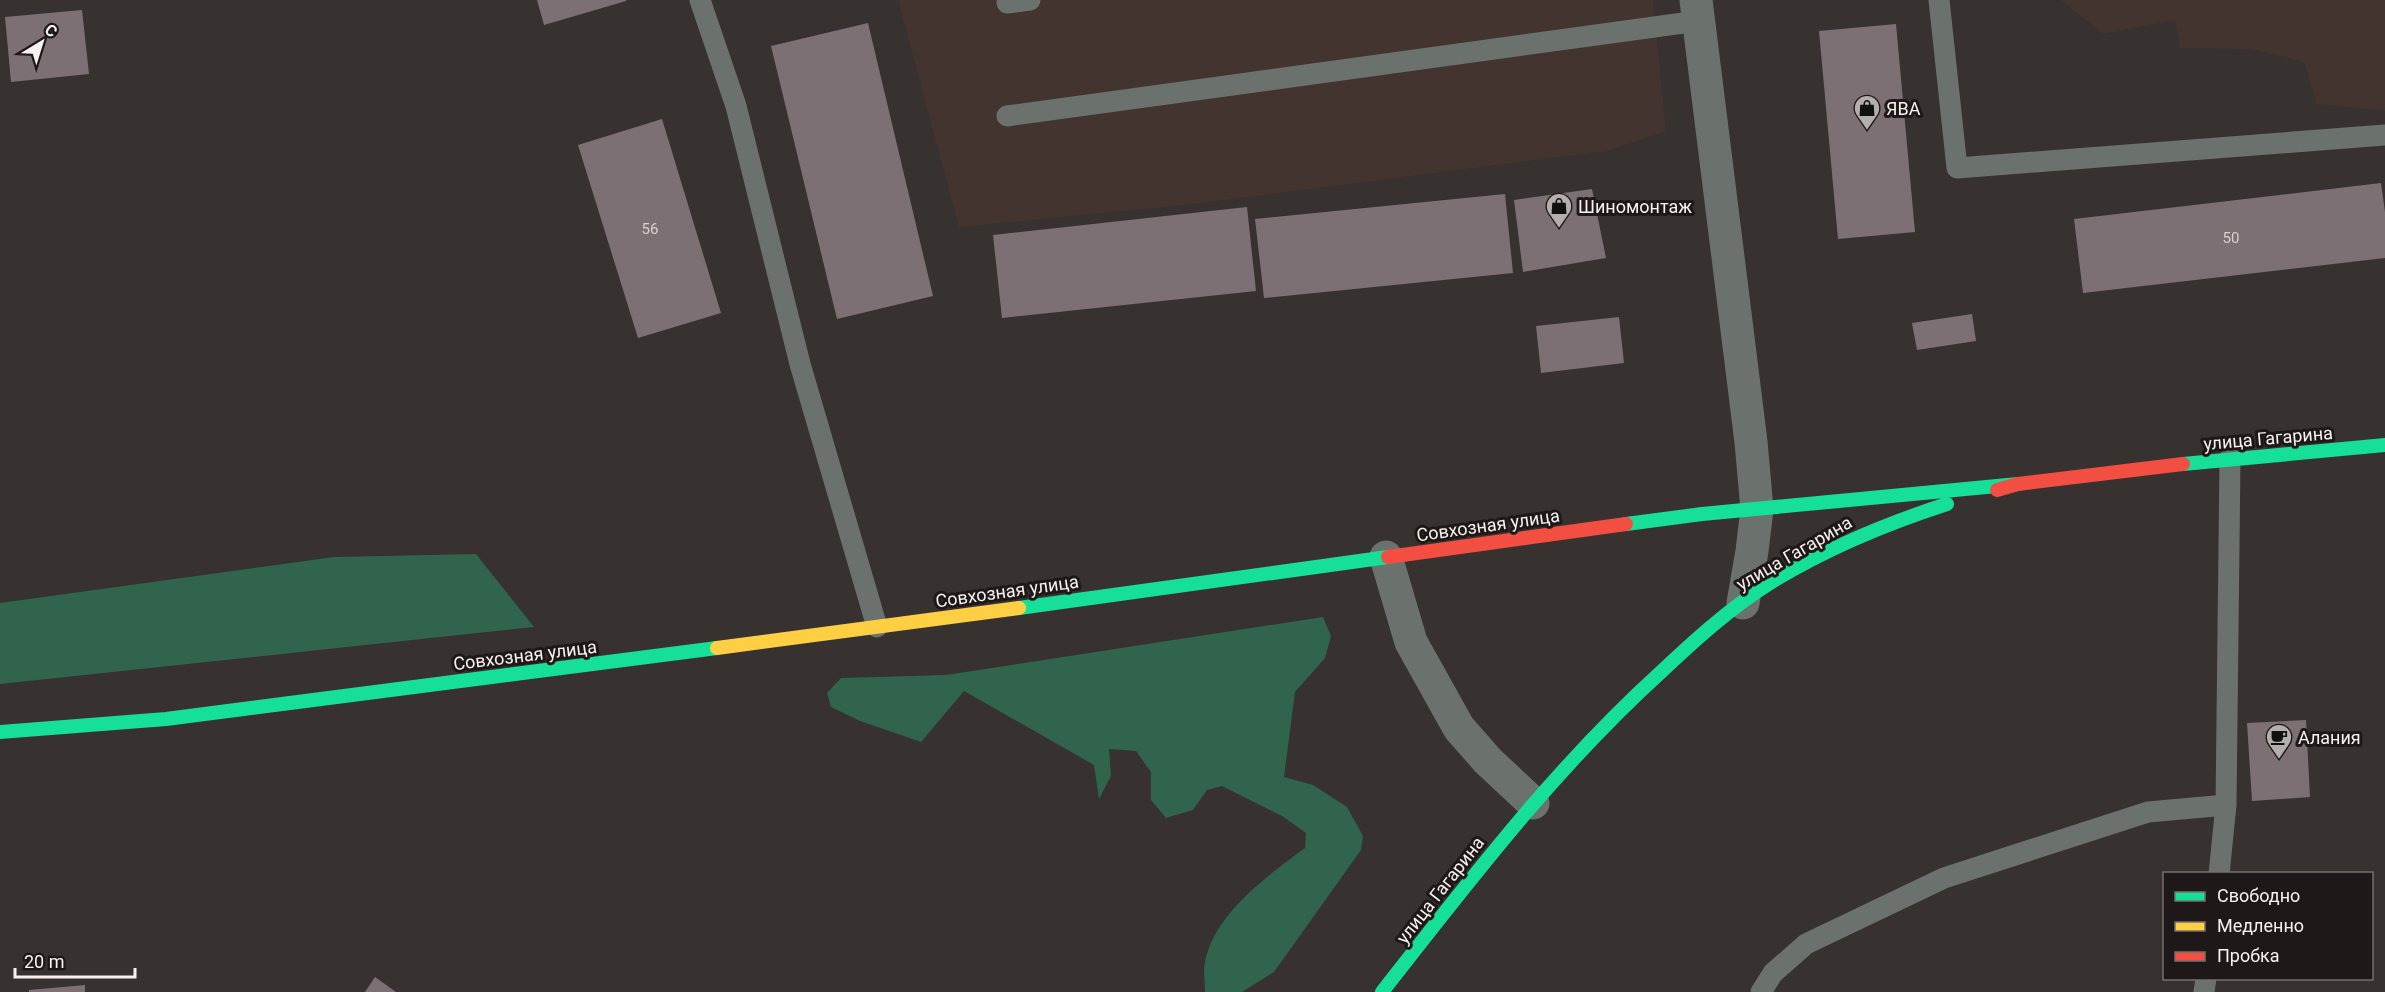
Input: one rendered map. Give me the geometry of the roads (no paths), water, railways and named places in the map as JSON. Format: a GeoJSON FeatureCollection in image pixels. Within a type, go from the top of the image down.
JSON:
{"type":"FeatureCollection","features":[{"type":"Feature","properties":{"kind":"street"},"geometry":{"type":"LineString","coordinates":[[1697,11],[1751,442],[1757,509],[1743,603]]}},
{"type":"Feature","properties":{"kind":"street","name":"улица Гагарина"},"geometry":{"type":"LineString","coordinates":[[1382,992],[1533,803],[1621,708],[1715,622],[1768,584],[1817,556],[1877,527],[2018,484],[2230,458],[2385,445]]}},
{"type":"Feature","properties":{"kind":"street","name":"Совхозная улица"},"geometry":{"type":"LineString","coordinates":[[0,732],[166,719],[877,627],[1691,516],[2018,484]]}},
{"type":"Feature","properties":{"kind":"street"},"geometry":{"type":"LineString","coordinates":[[1386,557],[1411,642],[1459,728],[1488,761],[1533,803]]}},
{"type":"Feature","properties":{"kind":"lane"},"geometry":{"type":"LineString","coordinates":[[700,0],[736,106],[800,364],[877,627]]}},
{"type":"Feature","properties":{"kind":"lane"},"geometry":{"type":"LineString","coordinates":[[1007,3],[1030,0]]}},
{"type":"Feature","properties":{"kind":"lane"},"geometry":{"type":"LineString","coordinates":[[1938,0],[1958,168],[2385,135]]}},
{"type":"Feature","properties":{"kind":"lane"},"geometry":{"type":"LineString","coordinates":[[1007,116],[1697,11]]}},
{"type":"Feature","properties":{"kind":"lane"},"geometry":{"type":"LineString","coordinates":[[2219,872],[2226,805],[2230,458]]}},
{"type":"Feature","properties":{"kind":"lane"},"geometry":{"type":"LineString","coordinates":[[1761,992],[1773,973],[1806,944],[1944,878],[2148,812],[2226,805]]}},
{"type":"Feature","properties":{"kind":"place","name":"ЯВА"},"geometry":{"type":"Point","coordinates":[1867,131]}},
{"type":"Feature","properties":{"kind":"place","name":"Шиномонтаж"},"geometry":{"type":"Point","coordinates":[1559,229]}},
{"type":"Feature","properties":{"kind":"place","name":"Алания"},"geometry":{"type":"Point","coordinates":[2279,760]}}]}
